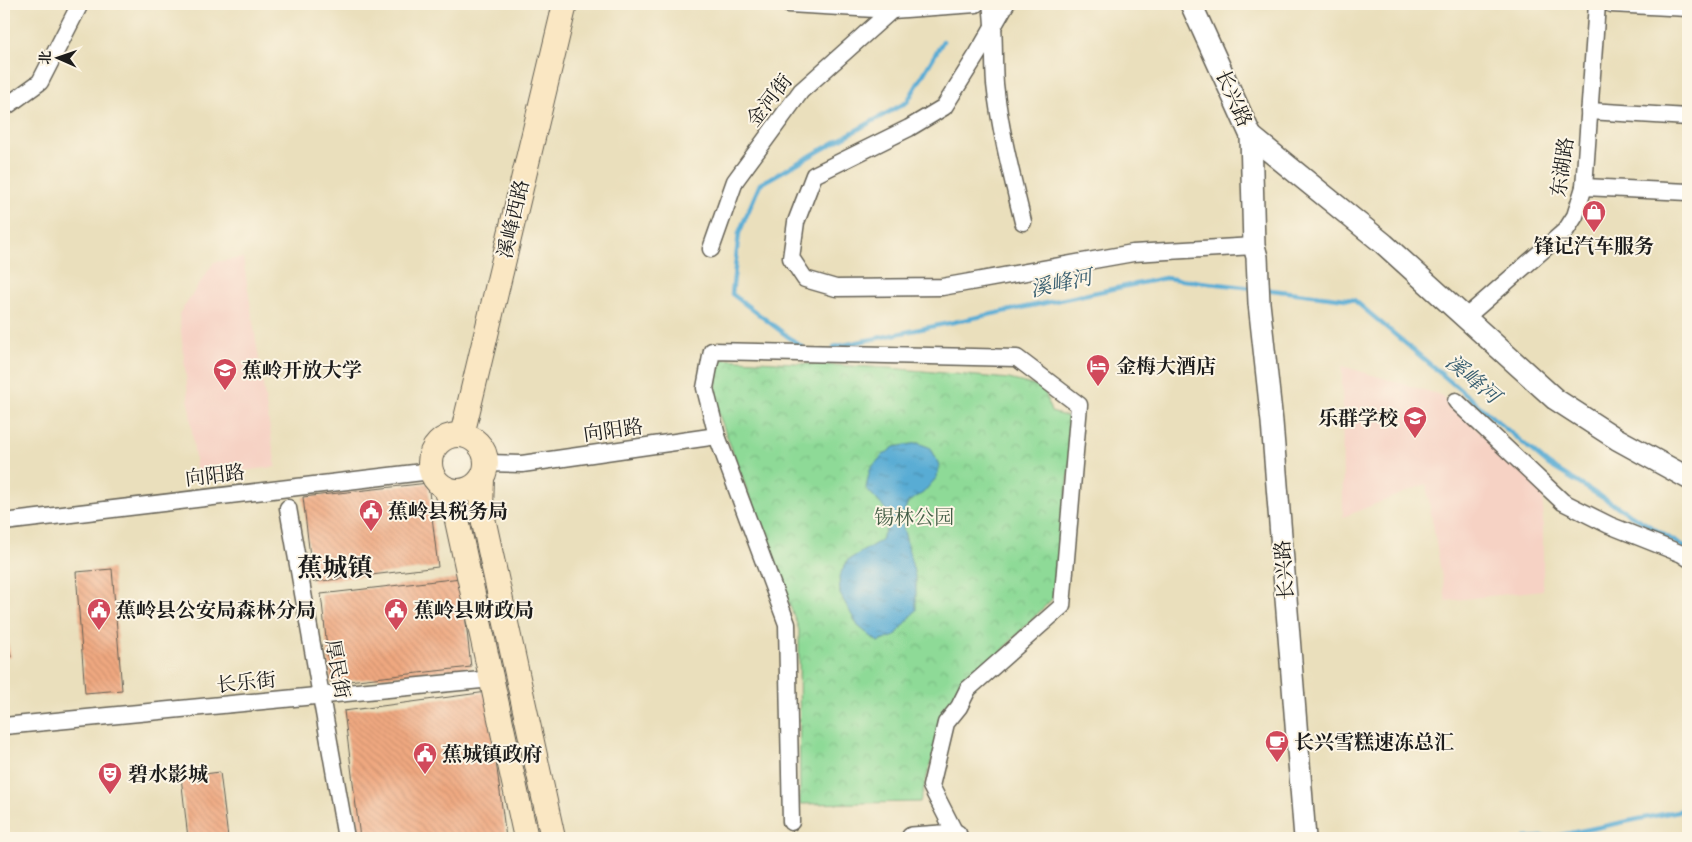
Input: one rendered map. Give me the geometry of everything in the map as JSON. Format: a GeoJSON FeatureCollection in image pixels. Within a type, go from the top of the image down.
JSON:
{"type":"FeatureCollection","features":[{"type":"Feature","properties":{"kind":"main road","name":"溪峰西路"},"geometry":{"type":"LineString","coordinates":[[462,435],[565,4]]}},
{"type":"Feature","properties":{"kind":"main road"},"geometry":{"type":"LineString","coordinates":[[526,838],[456,516],[446,489],[431,471],[431,455],[434,448],[439,442],[454,435],[462,435],[476,442],[485,455],[481,509],[553,838]]}},
{"type":"Feature","properties":{"kind":"main road"},"geometry":{"type":"LineString","coordinates":[[446,489],[462,491],[476,484],[484,471]]}},
{"type":"Feature","properties":{"kind":"street"},"geometry":{"type":"LineString","coordinates":[[4,108],[40,82],[80,4]]}},
{"type":"Feature","properties":{"kind":"street"},"geometry":{"type":"LineString","coordinates":[[790,4],[915,8],[976,4]]}},
{"type":"Feature","properties":{"kind":"street"},"geometry":{"type":"LineString","coordinates":[[992,4],[995,82],[1002,129],[1023,222]]}},
{"type":"Feature","properties":{"kind":"street"},"geometry":{"type":"LineString","coordinates":[[1006,4],[944,107],[909,128],[814,175],[796,222],[791,258],[804,279],[836,288],[942,287],[1133,253],[1255,252]]}},
{"type":"Feature","properties":{"kind":"street","name":"长兴路"},"geometry":{"type":"LineString","coordinates":[[1191,4],[1251,136],[1255,252],[1272,422],[1305,838]]}},
{"type":"Feature","properties":{"kind":"street","name":"东湖路"},"geometry":{"type":"LineString","coordinates":[[1465,318],[1566,230],[1575,216],[1584,187],[1597,4]]}},
{"type":"Feature","properties":{"kind":"street"},"geometry":{"type":"LineString","coordinates":[[1611,4],[1688,8]]}},
{"type":"Feature","properties":{"kind":"street","name":"金河街"},"geometry":{"type":"LineString","coordinates":[[711,249],[735,182],[801,91],[895,7]]}},
{"type":"Feature","properties":{"kind":"street"},"geometry":{"type":"LineString","coordinates":[[1589,111],[1688,117]]}},
{"type":"Feature","properties":{"kind":"street"},"geometry":{"type":"LineString","coordinates":[[1251,136],[1384,244],[1555,399],[1618,439],[1688,478]]}},
{"type":"Feature","properties":{"kind":"street"},"geometry":{"type":"LineString","coordinates":[[1584,187],[1688,192]]}},
{"type":"Feature","properties":{"kind":"street"},"geometry":{"type":"LineString","coordinates":[[791,822],[787,624],[717,436],[705,388],[712,351],[1017,358],[1079,405],[1062,606],[968,689],[959,707],[946,723],[932,786],[956,835],[912,838]]}},
{"type":"Feature","properties":{"kind":"street"},"geometry":{"type":"LineString","coordinates":[[1456,401],[1562,502],[1609,525],[1688,558]]}},
{"type":"Feature","properties":{"kind":"street","name":"向阳路"},"geometry":{"type":"LineString","coordinates":[[484,471],[717,436]]}},
{"type":"Feature","properties":{"kind":"street","name":"向阳路"},"geometry":{"type":"LineString","coordinates":[[4,522],[431,471]]}},
{"type":"Feature","properties":{"kind":"street","name":"厚民街"},"geometry":{"type":"LineString","coordinates":[[288,508],[346,838]]}},
{"type":"Feature","properties":{"kind":"street","name":"长乐街"},"geometry":{"type":"LineString","coordinates":[[4,726],[492,680]]}},
{"type":"Feature","properties":{"kind":"shaded area","name":"蕉岭开放大学"},"geometry":{"type":"Polygon","coordinates":[[[243,258],[276,467],[197,476],[179,314],[214,262],[243,258]]]}},
{"type":"Feature","properties":{"kind":"shaded area","name":"乐群学校"},"geometry":{"type":"Polygon","coordinates":[[[1342,366],[1441,395],[1543,491],[1543,590],[1446,601],[1426,484],[1343,517],[1342,366]]]}},
{"type":"Feature","properties":{"kind":"green space","name":"锡林公园"},"geometry":{"type":"Polygon","coordinates":[[[718,359],[890,368],[1009,379],[1044,388],[1051,412],[1076,419],[1053,598],[1008,644],[940,730],[920,802],[800,804],[799,630],[715,404],[718,359]]]}},
{"type":"Feature","properties":{"kind":"water"},"geometry":{"type":"Polygon","coordinates":[[[918,443],[931,448],[939,465],[937,477],[923,493],[908,502],[901,519],[916,580],[916,610],[895,636],[878,642],[858,626],[840,594],[839,576],[848,560],[880,541],[888,526],[886,510],[866,488],[870,469],[894,447],[918,443]]]}},
{"type":"Feature","properties":{"kind":"building","name":"蕉岭县税务局"},"geometry":{"type":"Polygon","coordinates":[[[428,483],[438,567],[313,582],[303,497],[428,483]]]}},
{"type":"Feature","properties":{"kind":"building","name":"蕉岭县公安局森林分局"},"geometry":{"type":"Polygon","coordinates":[[[112,569],[122,690],[85,693],[76,572],[112,569]]]}},
{"type":"Feature","properties":{"kind":"building","name":"蕉岭县财政局"},"geometry":{"type":"Polygon","coordinates":[[[461,578],[471,667],[331,683],[321,594],[461,578]]]}},
{"type":"Feature","properties":{"kind":"building"},"geometry":{"type":"Polygon","coordinates":[[[4,626],[11,657],[4,658],[4,626]]]}},
{"type":"Feature","properties":{"kind":"building","name":"蕉城镇政府"},"geometry":{"type":"Polygon","coordinates":[[[487,692],[506,838],[360,838],[344,711],[487,692]]]}},
{"type":"Feature","properties":{"kind":"building"},"geometry":{"type":"Polygon","coordinates":[[[220,772],[228,838],[188,838],[181,777],[220,772]]]}},
{"type":"Feature","properties":{"kind":"waterway","name":"溪峰河"},"geometry":{"type":"LineString","coordinates":[[803,348],[732,294],[739,233],[760,184],[907,102],[943,41]]}},
{"type":"Feature","properties":{"kind":"waterway","name":"溪峰河"},"geometry":{"type":"LineString","coordinates":[[834,347],[1165,278],[1253,288]]}},
{"type":"Feature","properties":{"kind":"waterway","name":"溪峰河"},"geometry":{"type":"LineString","coordinates":[[1263,289],[1354,300],[1549,465],[1684,547]]}},
{"type":"Feature","properties":{"kind":"waterway"},"geometry":{"type":"LineString","coordinates":[[1525,838],[1556,836],[1688,809]]}},
{"type":"Feature","properties":{"kind":"place","name":"锋记汽车服务"},"geometry":{"type":"Point","coordinates":[1594,233]}},
{"type":"Feature","properties":{"kind":"place","name":"金梅大酒店"},"geometry":{"type":"Point","coordinates":[1098,387]}},
{"type":"Feature","properties":{"kind":"place","name":"蕉岭开放大学"},"geometry":{"type":"Point","coordinates":[225,391]}},
{"type":"Feature","properties":{"kind":"place","name":"乐群学校"},"geometry":{"type":"Point","coordinates":[1415,439]}},
{"type":"Feature","properties":{"kind":"place","name":"蕉岭县税务局"},"geometry":{"type":"Point","coordinates":[371,532]}},
{"type":"Feature","properties":{"kind":"place","name":"蕉岭县公安局森林分局"},"geometry":{"type":"Point","coordinates":[99,631]}},
{"type":"Feature","properties":{"kind":"place","name":"蕉岭县财政局"},"geometry":{"type":"Point","coordinates":[396,631]}},
{"type":"Feature","properties":{"kind":"place","name":"长兴雪糕速冻总汇"},"geometry":{"type":"Point","coordinates":[1277,763]}},
{"type":"Feature","properties":{"kind":"place","name":"蕉城镇政府"},"geometry":{"type":"Point","coordinates":[425,775]}},
{"type":"Feature","properties":{"kind":"place","name":"碧水影城"},"geometry":{"type":"Point","coordinates":[110,795]}},
{"type":"Feature","properties":{"kind":"district","name":"蕉城镇"},"geometry":{"type":"Point","coordinates":[335,567]}}]}
